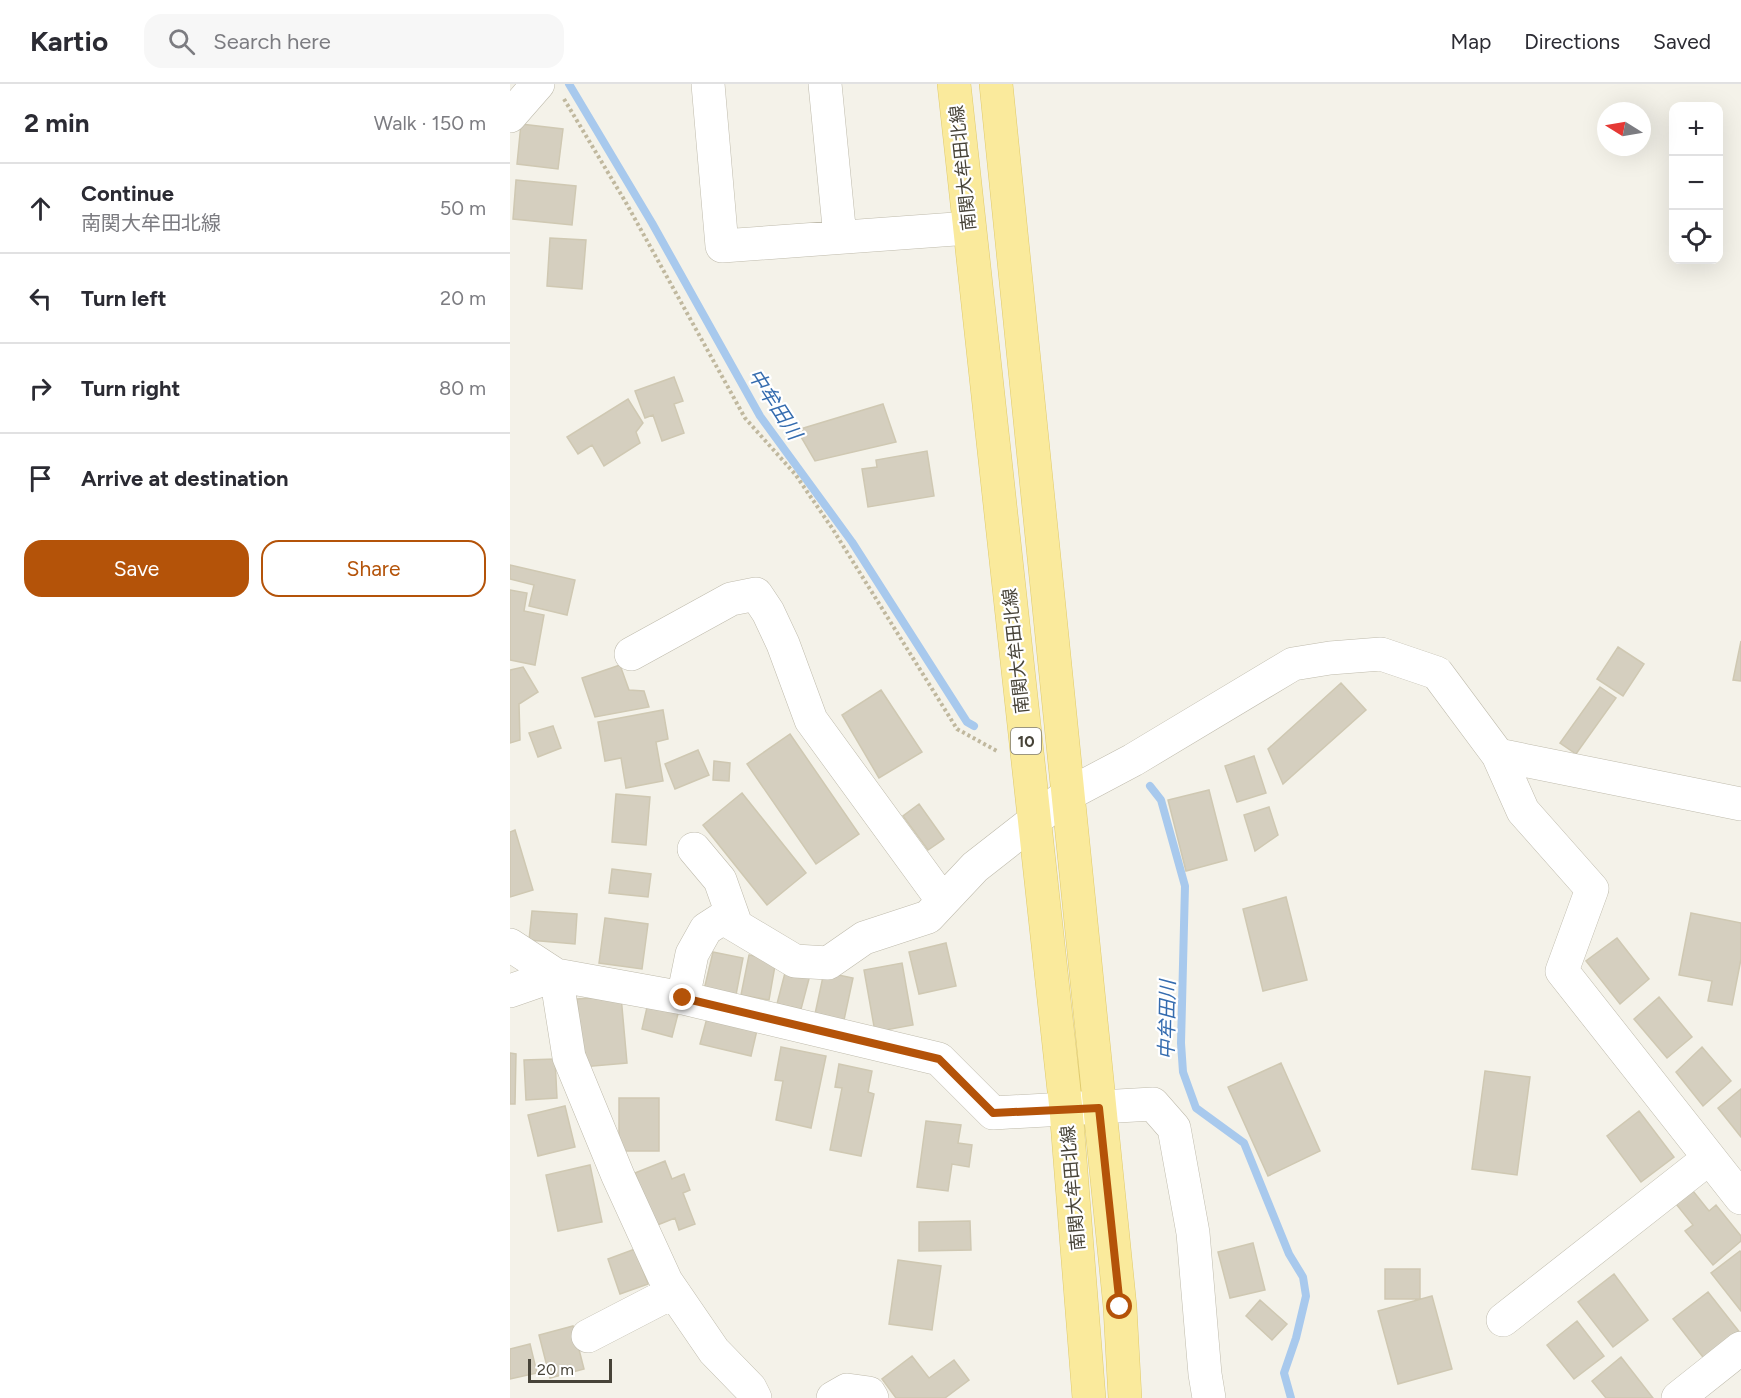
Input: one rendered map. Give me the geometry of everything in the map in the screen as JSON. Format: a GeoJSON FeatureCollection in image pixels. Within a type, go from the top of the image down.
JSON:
{"type":"FeatureCollection","features":[{"type":"Feature","properties":{"kind":"main road","name":"南関大牟田北線"},"geometry":{"type":"LineString","coordinates":[[954,84],[1066,1109],[1089,1398]]}},
{"type":"Feature","properties":{"kind":"main road","name":"南関大牟田北線"},"geometry":{"type":"LineString","coordinates":[[996,84],[1120,1307],[1125,1398]]}},
{"type":"Feature","properties":{"kind":"street"},"geometry":{"type":"LineString","coordinates":[[708,84],[722,246],[969,228]]}},
{"type":"Feature","properties":{"kind":"street"},"geometry":{"type":"LineString","coordinates":[[825,84],[840,237]]}},
{"type":"Feature","properties":{"kind":"street"},"geometry":{"type":"LineString","coordinates":[[510,116],[548,87]]}},
{"type":"Feature","properties":{"kind":"street"},"geometry":{"type":"LineString","coordinates":[[631,654],[731,599],[756,594],[768,612],[778,634],[811,720],[943,901]]}},
{"type":"Feature","properties":{"kind":"street"},"geometry":{"type":"LineString","coordinates":[[683,998],[692,954],[706,929],[723,918],[795,961],[828,963],[864,938],[928,917],[975,867],[1067,795],[1133,760],[1293,664],[1381,654],[1437,673],[1498,755],[1523,811],[1592,889],[1562,971],[1741,1198]]}},
{"type":"Feature","properties":{"kind":"street"},"geometry":{"type":"LineString","coordinates":[[1498,755],[1741,804]]}},
{"type":"Feature","properties":{"kind":"street"},"geometry":{"type":"LineString","coordinates":[[693,849],[720,880],[736,925]]}},
{"type":"Feature","properties":{"kind":"street"},"geometry":{"type":"LineString","coordinates":[[510,945],[556,975],[683,998],[939,1059],[993,1113],[1153,1104],[1174,1128],[1193,1233],[1209,1398]]}},
{"type":"Feature","properties":{"kind":"street"},"geometry":{"type":"LineString","coordinates":[[510,991],[556,975]]}},
{"type":"Feature","properties":{"kind":"street"},"geometry":{"type":"LineString","coordinates":[[556,975],[569,1057],[618,1176],[666,1281],[714,1351],[750,1388],[755,1398]]}},
{"type":"Feature","properties":{"kind":"street"},"geometry":{"type":"LineString","coordinates":[[1503,1320],[1708,1159]]}},
{"type":"Feature","properties":{"kind":"street"},"geometry":{"type":"LineString","coordinates":[[588,1336],[673,1292]]}},
{"type":"Feature","properties":{"kind":"street"},"geometry":{"type":"LineString","coordinates":[[1678,1398],[1741,1348]]}},
{"type":"Feature","properties":{"kind":"street"},"geometry":{"type":"LineString","coordinates":[[833,1398],[847,1390],[868,1394],[872,1398]]}},
{"type":"Feature","properties":{"kind":"path"},"geometry":{"type":"LineString","coordinates":[[548,87],[569,105],[745,418],[795,474],[832,528],[957,729],[1029,768]]}},
{"type":"Feature","properties":{"kind":"building"},"geometry":{"type":"Polygon","coordinates":[[[521,124],[563,129],[558,169],[517,164],[521,124]]]}},
{"type":"Feature","properties":{"kind":"building"},"geometry":{"type":"Polygon","coordinates":[[[516,180],[576,186],[572,225],[513,219],[516,180]]]}},
{"type":"Feature","properties":{"kind":"building"},"geometry":{"type":"Polygon","coordinates":[[[550,238],[586,240],[582,289],[547,286],[550,238]]]}},
{"type":"Feature","properties":{"kind":"building"},"geometry":{"type":"Polygon","coordinates":[[[674,377],[683,401],[674,404],[684,433],[662,441],[653,415],[645,418],[635,391],[674,377]]]}},
{"type":"Feature","properties":{"kind":"building"},"geometry":{"type":"Polygon","coordinates":[[[628,399],[643,423],[636,432],[640,443],[604,466],[592,445],[578,454],[567,437],[628,399]]]}},
{"type":"Feature","properties":{"kind":"building"},"geometry":{"type":"Polygon","coordinates":[[[883,404],[896,442],[815,461],[797,430],[883,404]]]}},
{"type":"Feature","properties":{"kind":"building"},"geometry":{"type":"Polygon","coordinates":[[[927,451],[934,496],[868,507],[862,469],[877,467],[876,460],[927,451]]]}},
{"type":"Feature","properties":{"kind":"building"},"geometry":{"type":"Polygon","coordinates":[[[510,565],[575,580],[567,615],[529,606],[534,585],[510,579],[510,565]]]}},
{"type":"Feature","properties":{"kind":"building"},"geometry":{"type":"Polygon","coordinates":[[[510,590],[527,593],[524,611],[544,615],[535,665],[510,660],[510,590]]]}},
{"type":"Feature","properties":{"kind":"building"},"geometry":{"type":"Polygon","coordinates":[[[1741,641],[1741,681],[1733,680],[1741,641]]]}},
{"type":"Feature","properties":{"kind":"building"},"geometry":{"type":"Polygon","coordinates":[[[1618,647],[1644,664],[1623,696],[1597,679],[1618,647]]]}},
{"type":"Feature","properties":{"kind":"building"},"geometry":{"type":"Polygon","coordinates":[[[620,665],[629,690],[644,691],[649,707],[595,717],[582,678],[620,665]]]}},
{"type":"Feature","properties":{"kind":"building"},"geometry":{"type":"Polygon","coordinates":[[[523,667],[538,692],[519,704],[520,740],[510,743],[510,670],[523,667]]]}},
{"type":"Feature","properties":{"kind":"building"},"geometry":{"type":"Polygon","coordinates":[[[1341,683],[1366,710],[1283,784],[1268,749],[1341,683]]]}},
{"type":"Feature","properties":{"kind":"building"},"geometry":{"type":"Polygon","coordinates":[[[1600,687],[1616,698],[1576,754],[1560,743],[1600,687]]]}},
{"type":"Feature","properties":{"kind":"building"},"geometry":{"type":"Polygon","coordinates":[[[881,690],[922,752],[879,778],[842,715],[881,690]]]}},
{"type":"Feature","properties":{"kind":"building"},"geometry":{"type":"Polygon","coordinates":[[[663,710],[668,739],[656,742],[663,781],[626,788],[621,758],[605,761],[598,722],[663,710]]]}},
{"type":"Feature","properties":{"kind":"building"},"geometry":{"type":"Polygon","coordinates":[[[553,726],[561,748],[538,757],[529,733],[553,726]]]}},
{"type":"Feature","properties":{"kind":"building"},"geometry":{"type":"Polygon","coordinates":[[[790,734],[859,834],[816,864],[747,764],[790,734]]]}},
{"type":"Feature","properties":{"kind":"building"},"geometry":{"type":"Polygon","coordinates":[[[698,750],[709,775],[675,789],[665,764],[698,750]]]}},
{"type":"Feature","properties":{"kind":"building"},"geometry":{"type":"Polygon","coordinates":[[[1254,756],[1266,793],[1237,802],[1225,766],[1254,756]]]}},
{"type":"Feature","properties":{"kind":"building"},"geometry":{"type":"Polygon","coordinates":[[[714,761],[730,763],[729,781],[713,780],[714,761]]]}},
{"type":"Feature","properties":{"kind":"building"},"geometry":{"type":"Polygon","coordinates":[[[1209,790],[1227,860],[1186,871],[1168,800],[1209,790]]]}},
{"type":"Feature","properties":{"kind":"building"},"geometry":{"type":"Polygon","coordinates":[[[742,793],[806,873],[767,905],[703,825],[742,793]]]}},
{"type":"Feature","properties":{"kind":"building"},"geometry":{"type":"Polygon","coordinates":[[[616,794],[650,797],[646,845],[612,842],[616,794]]]}},
{"type":"Feature","properties":{"kind":"building"},"geometry":{"type":"Polygon","coordinates":[[[919,804],[944,839],[928,850],[903,816],[919,804]]]}},
{"type":"Feature","properties":{"kind":"building"},"geometry":{"type":"Polygon","coordinates":[[[1269,807],[1278,835],[1255,851],[1244,815],[1269,807]]]}},
{"type":"Feature","properties":{"kind":"building"},"geometry":{"type":"Polygon","coordinates":[[[515,830],[533,890],[510,897],[510,832],[515,830]]]}},
{"type":"Feature","properties":{"kind":"building"},"geometry":{"type":"Polygon","coordinates":[[[612,869],[651,874],[648,897],[609,893],[612,869]]]}},
{"type":"Feature","properties":{"kind":"building"},"geometry":{"type":"Polygon","coordinates":[[[1286,897],[1307,980],[1263,991],[1243,909],[1286,897]]]}},
{"type":"Feature","properties":{"kind":"building"},"geometry":{"type":"Polygon","coordinates":[[[532,911],[577,914],[575,944],[529,940],[532,911]]]}},
{"type":"Feature","properties":{"kind":"building"},"geometry":{"type":"Polygon","coordinates":[[[1691,913],[1741,923],[1741,959],[1732,1005],[1708,1001],[1712,981],[1679,975],[1691,913]]]}},
{"type":"Feature","properties":{"kind":"building"},"geometry":{"type":"Polygon","coordinates":[[[605,918],[648,924],[642,969],[599,963],[605,918]]]}},
{"type":"Feature","properties":{"kind":"building"},"geometry":{"type":"Polygon","coordinates":[[[1617,938],[1649,979],[1620,1004],[1586,961],[1617,938]]]}},
{"type":"Feature","properties":{"kind":"building"},"geometry":{"type":"Polygon","coordinates":[[[946,943],[956,986],[919,994],[909,952],[946,943]]]}},
{"type":"Feature","properties":{"kind":"building"},"geometry":{"type":"Polygon","coordinates":[[[713,952],[743,958],[736,995],[704,990],[713,952]]]}},
{"type":"Feature","properties":{"kind":"building"},"geometry":{"type":"Polygon","coordinates":[[[749,955],[776,960],[769,1000],[741,995],[749,955]]]}},
{"type":"Feature","properties":{"kind":"building"},"geometry":{"type":"Polygon","coordinates":[[[902,963],[913,1025],[875,1032],[864,970],[902,963]]]}},
{"type":"Feature","properties":{"kind":"building"},"geometry":{"type":"Polygon","coordinates":[[[786,969],[810,975],[801,1009],[777,1004],[786,969]]]}},
{"type":"Feature","properties":{"kind":"building"},"geometry":{"type":"Polygon","coordinates":[[[824,972],[853,978],[844,1020],[815,1014],[824,972]]]}},
{"type":"Feature","properties":{"kind":"building"},"geometry":{"type":"Polygon","coordinates":[[[621,996],[627,1063],[582,1067],[577,999],[621,996]]]}},
{"type":"Feature","properties":{"kind":"building"},"geometry":{"type":"Polygon","coordinates":[[[1659,997],[1692,1037],[1667,1058],[1634,1019],[1659,997]]]}},
{"type":"Feature","properties":{"kind":"building"},"geometry":{"type":"Polygon","coordinates":[[[648,1003],[679,1010],[672,1037],[642,1029],[648,1003]]]}},
{"type":"Feature","properties":{"kind":"building"},"geometry":{"type":"Polygon","coordinates":[[[707,1018],[757,1030],[751,1056],[700,1044],[707,1018]]]}},
{"type":"Feature","properties":{"kind":"building"},"geometry":{"type":"Polygon","coordinates":[[[781,1047],[826,1056],[811,1128],[776,1120],[783,1081],[775,1080],[781,1047]]]}},
{"type":"Feature","properties":{"kind":"building"},"geometry":{"type":"Polygon","coordinates":[[[1702,1047],[1731,1081],[1703,1106],[1676,1072],[1702,1047]]]}},
{"type":"Feature","properties":{"kind":"building"},"geometry":{"type":"Polygon","coordinates":[[[510,1053],[516,1054],[515,1104],[510,1104],[510,1053]]]}},
{"type":"Feature","properties":{"kind":"building"},"geometry":{"type":"Polygon","coordinates":[[[555,1059],[557,1098],[526,1100],[524,1060],[555,1059]]]}},
{"type":"Feature","properties":{"kind":"building"},"geometry":{"type":"Polygon","coordinates":[[[1281,1063],[1320,1151],[1268,1176],[1228,1087],[1281,1063]]]}},
{"type":"Feature","properties":{"kind":"building"},"geometry":{"type":"Polygon","coordinates":[[[839,1064],[872,1071],[868,1092],[874,1094],[861,1156],[830,1150],[842,1088],[835,1087],[839,1064]]]}},
{"type":"Feature","properties":{"kind":"building"},"geometry":{"type":"Polygon","coordinates":[[[1485,1071],[1530,1077],[1517,1175],[1472,1169],[1485,1071]]]}},
{"type":"Feature","properties":{"kind":"building"},"geometry":{"type":"Polygon","coordinates":[[[1741,1089],[1741,1137],[1718,1108],[1741,1089]]]}},
{"type":"Feature","properties":{"kind":"building"},"geometry":{"type":"Polygon","coordinates":[[[619,1098],[659,1098],[659,1151],[619,1151],[619,1098]]]}},
{"type":"Feature","properties":{"kind":"building"},"geometry":{"type":"Polygon","coordinates":[[[565,1106],[575,1147],[538,1156],[528,1115],[565,1106]]]}},
{"type":"Feature","properties":{"kind":"building"},"geometry":{"type":"Polygon","coordinates":[[[1639,1111],[1674,1157],[1641,1182],[1607,1136],[1639,1111]]]}},
{"type":"Feature","properties":{"kind":"building"},"geometry":{"type":"Polygon","coordinates":[[[926,1121],[961,1125],[958,1143],[972,1145],[969,1167],[952,1164],[948,1191],[917,1187],[926,1121]]]}},
{"type":"Feature","properties":{"kind":"building"},"geometry":{"type":"Polygon","coordinates":[[[665,1161],[672,1179],[684,1174],[690,1190],[683,1193],[695,1224],[679,1230],[675,1218],[655,1226],[635,1173],[665,1161]]]}},
{"type":"Feature","properties":{"kind":"building"},"geometry":{"type":"Polygon","coordinates":[[[590,1165],[602,1222],[558,1231],[546,1175],[590,1165]]]}},
{"type":"Feature","properties":{"kind":"building"},"geometry":{"type":"Polygon","coordinates":[[[1693,1191],[1709,1211],[1716,1205],[1741,1236],[1741,1241],[1713,1265],[1685,1231],[1693,1225],[1676,1204],[1693,1191]]]}},
{"type":"Feature","properties":{"kind":"building"},"geometry":{"type":"Polygon","coordinates":[[[970,1221],[971,1250],[919,1251],[919,1222],[970,1221]]]}},
{"type":"Feature","properties":{"kind":"building"},"geometry":{"type":"Polygon","coordinates":[[[1253,1243],[1265,1290],[1230,1298],[1218,1252],[1253,1243]]]}},
{"type":"Feature","properties":{"kind":"building"},"geometry":{"type":"Polygon","coordinates":[[[635,1249],[648,1284],[620,1294],[608,1259],[635,1249]]]}},
{"type":"Feature","properties":{"kind":"building"},"geometry":{"type":"Polygon","coordinates":[[[1741,1252],[1741,1311],[1711,1273],[1741,1252]]]}},
{"type":"Feature","properties":{"kind":"building"},"geometry":{"type":"Polygon","coordinates":[[[898,1260],[941,1266],[932,1330],[889,1324],[898,1260]]]}},
{"type":"Feature","properties":{"kind":"building"},"geometry":{"type":"Polygon","coordinates":[[[1385,1269],[1420,1269],[1420,1299],[1385,1299],[1385,1269]]]}},
{"type":"Feature","properties":{"kind":"building"},"geometry":{"type":"Polygon","coordinates":[[[1614,1274],[1648,1320],[1613,1347],[1578,1302],[1614,1274]]]}},
{"type":"Feature","properties":{"kind":"building"},"geometry":{"type":"Polygon","coordinates":[[[1708,1292],[1741,1334],[1710,1366],[1673,1319],[1708,1292]]]}},
{"type":"Feature","properties":{"kind":"building"},"geometry":{"type":"Polygon","coordinates":[[[1432,1296],[1452,1369],[1398,1384],[1378,1311],[1432,1296]]]}},
{"type":"Feature","properties":{"kind":"building"},"geometry":{"type":"Polygon","coordinates":[[[1260,1300],[1287,1324],[1272,1340],[1246,1316],[1260,1300]]]}},
{"type":"Feature","properties":{"kind":"building"},"geometry":{"type":"Polygon","coordinates":[[[1577,1321],[1604,1356],[1574,1379],[1547,1345],[1577,1321]]]}},
{"type":"Feature","properties":{"kind":"building"},"geometry":{"type":"Polygon","coordinates":[[[573,1326],[584,1369],[550,1378],[539,1335],[573,1326]]]}},
{"type":"Feature","properties":{"kind":"building"},"geometry":{"type":"Polygon","coordinates":[[[530,1344],[537,1373],[510,1379],[510,1349],[530,1344]]]}},
{"type":"Feature","properties":{"kind":"building"},"geometry":{"type":"Polygon","coordinates":[[[912,1356],[929,1378],[954,1360],[969,1380],[945,1398],[896,1398],[882,1379],[912,1356]]]}},
{"type":"Feature","properties":{"kind":"building"},"geometry":{"type":"Polygon","coordinates":[[[1621,1357],[1653,1398],[1606,1398],[1592,1381],[1621,1357]]]}},
{"type":"Feature","properties":{"kind":"waterway","name":"中牟田川"},"geometry":{"type":"LineString","coordinates":[[569,84],[652,223],[760,416],[852,542],[967,722],[974,726]]}},
{"type":"Feature","properties":{"kind":"waterway","name":"中牟田川"},"geometry":{"type":"LineString","coordinates":[[1150,786],[1161,800],[1185,886],[1181,1043],[1183,1072],[1196,1108],[1244,1143],[1289,1254],[1303,1277],[1306,1296],[1296,1338],[1284,1373],[1291,1398]]}},
{"type":"Feature","properties":{"kind":"route"},"geometry":{"type":"LineString","coordinates":[[683,998],[939,1059],[993,1113],[1099,1108],[1120,1307]]}}]}
